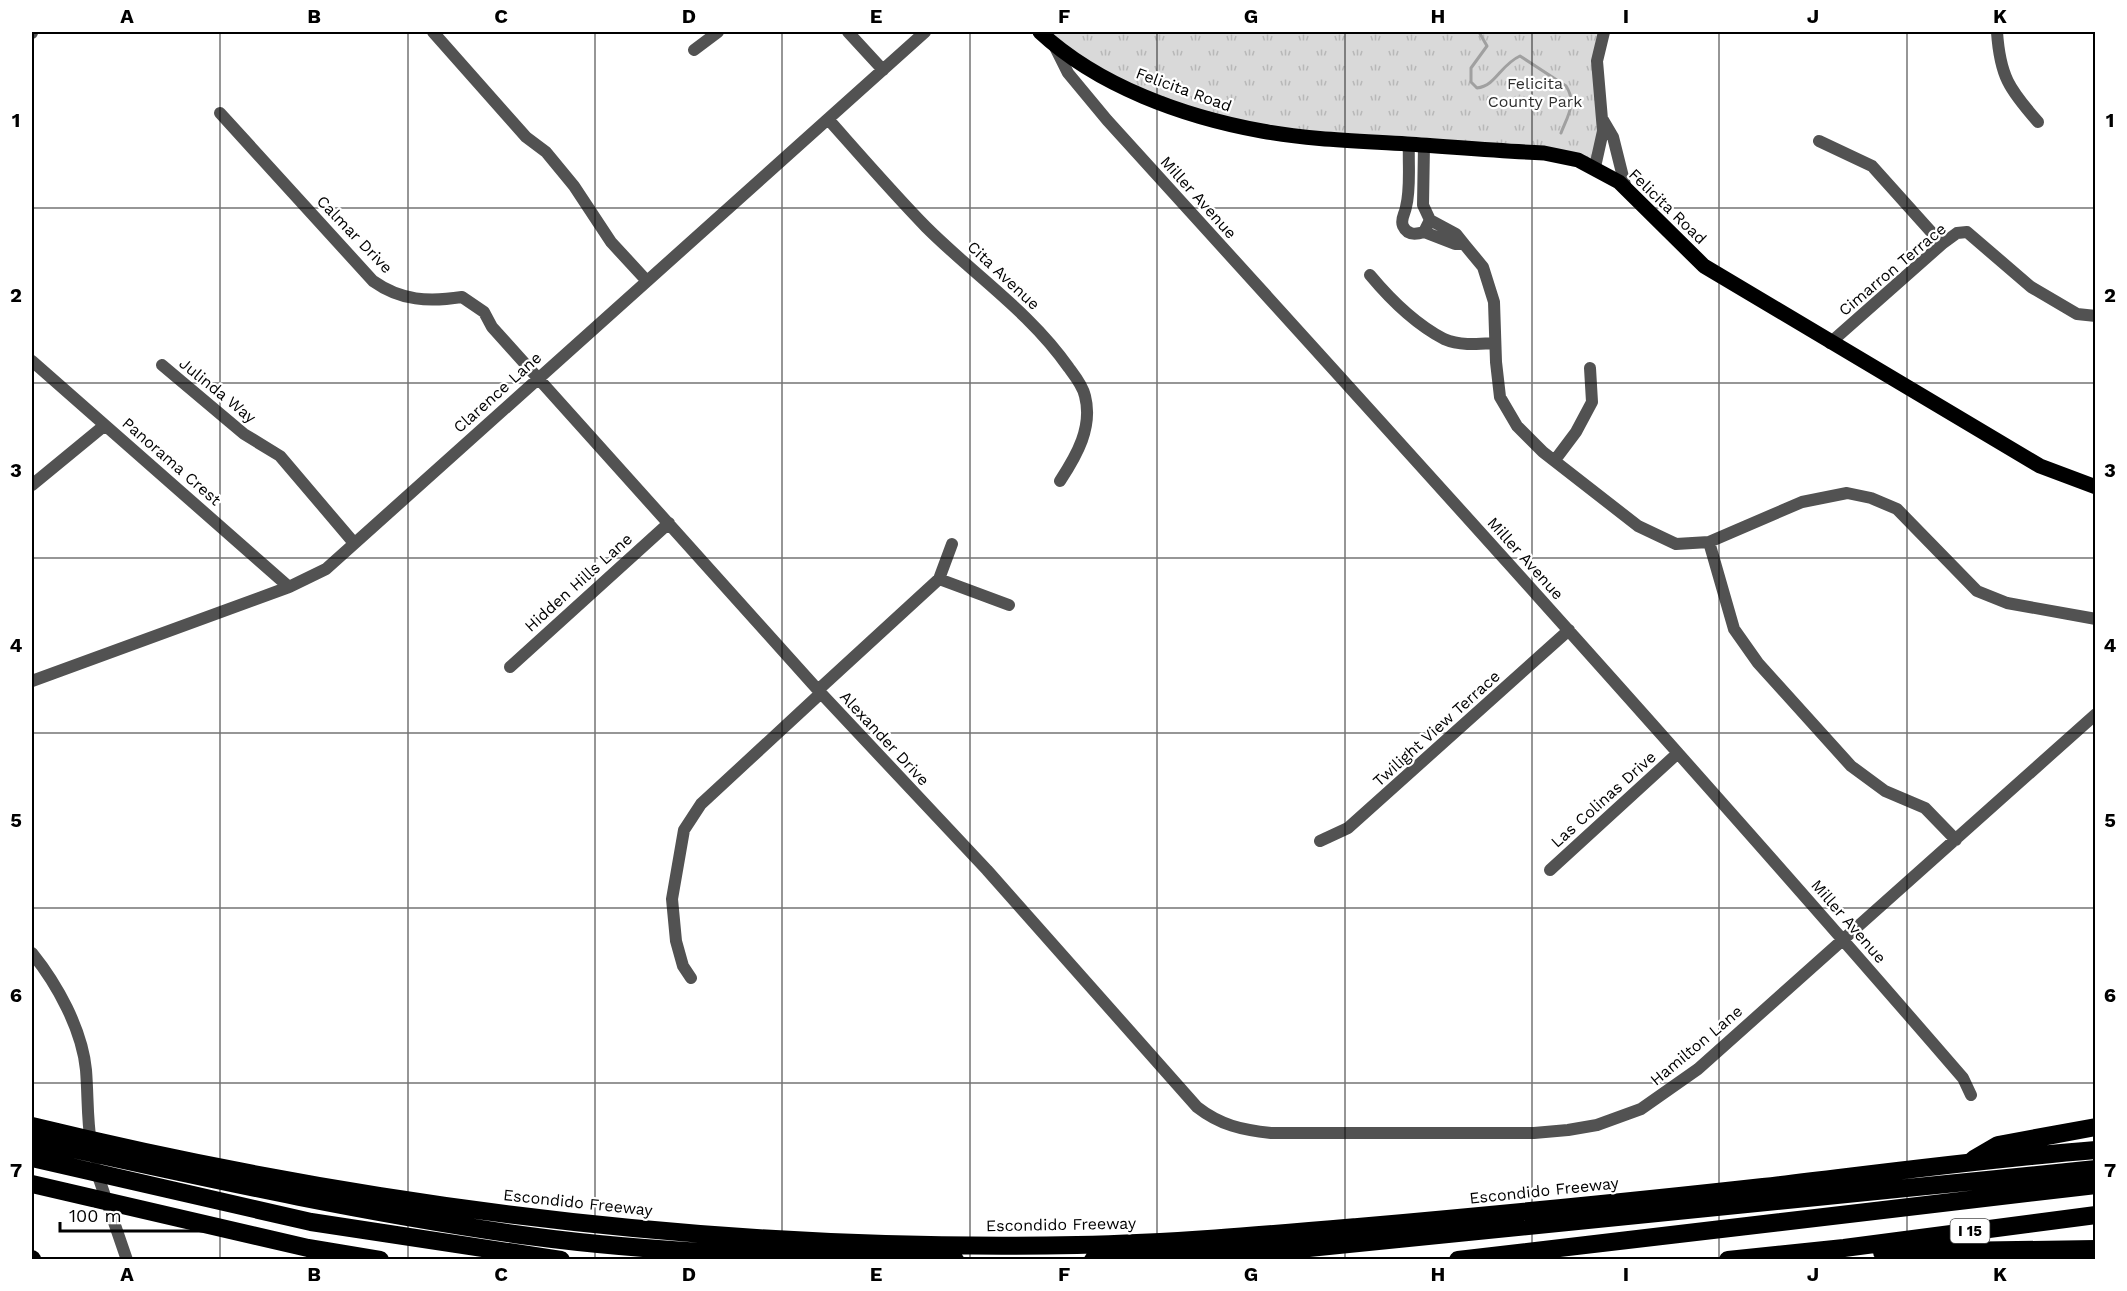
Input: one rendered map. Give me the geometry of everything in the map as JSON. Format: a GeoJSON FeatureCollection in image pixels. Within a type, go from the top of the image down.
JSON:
{"type":"FeatureCollection","features":[{"type":"Feature","properties":{"kind":"highway","name":"Escondido Freeway"},"geometry":{"type":"LineString","coordinates":[[32,1126],[60,1148],[121,1146],[233,1171],[412,1201],[593,1225],[809,1243],[917,1245],[1078,1245],[1246,1237],[1586,1205],[1967,1162],[2096,1150]]}},
{"type":"Feature","properties":{"kind":"highway"},"geometry":{"type":"LineString","coordinates":[[1967,1162],[1998,1145],[2096,1127]]}},
{"type":"Feature","properties":{"kind":"highway"},"geometry":{"type":"LineString","coordinates":[[32,1140],[134,1173],[311,1222],[561,1260]]}},
{"type":"Feature","properties":{"kind":"highway"},"geometry":{"type":"LineString","coordinates":[[32,1158],[60,1148]]}},
{"type":"Feature","properties":{"kind":"highway"},"geometry":{"type":"LineString","coordinates":[[1094,1260],[1279,1251],[2096,1167]]}},
{"type":"Feature","properties":{"kind":"highway"},"geometry":{"type":"LineString","coordinates":[[134,1173],[530,1236],[722,1254],[955,1260]]}},
{"type":"Feature","properties":{"kind":"highway"},"geometry":{"type":"LineString","coordinates":[[32,1184],[308,1248],[380,1260]]}},
{"type":"Feature","properties":{"kind":"highway"},"geometry":{"type":"LineString","coordinates":[[1458,1260],[2096,1185]]}},
{"type":"Feature","properties":{"kind":"highway","name":"I 15"},"geometry":{"type":"LineString","coordinates":[[1728,1260],[1844,1248],[2096,1215]]}},
{"type":"Feature","properties":{"kind":"highway"},"geometry":{"type":"LineString","coordinates":[[1844,1248],[1887,1253],[2096,1249]]}},
{"type":"Feature","properties":{"kind":"main road","name":"Felicita Road"},"geometry":{"type":"LineString","coordinates":[[1040,32],[1054,45],[1100,74],[1144,96],[1224,123],[1295,135],[1561,155],[1595,167],[1626,189],[1704,266],[2040,466],[2096,487]]}},
{"type":"Feature","properties":{"kind":"street"},"geometry":{"type":"LineString","coordinates":[[433,32],[526,137],[546,152],[574,186],[611,242],[646,280]]}},
{"type":"Feature","properties":{"kind":"street"},"geometry":{"type":"LineString","coordinates":[[694,50],[717,32]]}},
{"type":"Feature","properties":{"kind":"street"},"geometry":{"type":"LineString","coordinates":[[848,32],[883,69]]}},
{"type":"Feature","properties":{"kind":"street","name":"Clarence Lane"},"geometry":{"type":"LineString","coordinates":[[32,681],[290,587],[326,569],[925,32]]}},
{"type":"Feature","properties":{"kind":"street"},"geometry":{"type":"LineString","coordinates":[[1595,167],[1602,142],[1603,119],[1597,61],[1604,32]]}},
{"type":"Feature","properties":{"kind":"street"},"geometry":{"type":"LineString","coordinates":[[1997,32],[1999,60],[2011,91],[2038,122]]}},
{"type":"Feature","properties":{"kind":"street","name":"Miller Avenue"},"geometry":{"type":"LineString","coordinates":[[1054,45],[1068,73],[1107,120],[1569,630],[1844,939],[1964,1078],[1971,1095]]}},
{"type":"Feature","properties":{"kind":"street","name":"Calmar Drive"},"geometry":{"type":"LineString","coordinates":[[220,113],[373,281],[405,297],[436,301],[462,297],[470,300],[484,312],[492,327],[538,377]]}},
{"type":"Feature","properties":{"kind":"street","name":"Cita Avenue"},"geometry":{"type":"LineString","coordinates":[[828,119],[927,227],[1022,312],[1060,355],[1080,384],[1086,396],[1086,425],[1079,452],[1060,481]]}},
{"type":"Feature","properties":{"kind":"street"},"geometry":{"type":"LineString","coordinates":[[1603,119],[1613,137],[1626,189]]}},
{"type":"Feature","properties":{"kind":"street"},"geometry":{"type":"LineString","coordinates":[[1819,141],[1872,166],[1942,244]]}},
{"type":"Feature","properties":{"kind":"street"},"geometry":{"type":"LineString","coordinates":[[1417,144],[1423,205],[1430,220],[1456,234],[1483,267],[1494,302],[1500,397],[1517,426],[1555,460],[1638,526],[1676,544],[1708,542],[1802,502],[1847,493],[1871,498],[1897,509],[1977,591],[2007,603],[2096,619]]}},
{"type":"Feature","properties":{"kind":"street"},"geometry":{"type":"LineString","coordinates":[[1417,144],[1402,219],[1403,228],[1409,233],[1424,232],[1455,244],[1464,244]]}},
{"type":"Feature","properties":{"kind":"street"},"geometry":{"type":"LineString","coordinates":[[1424,232],[1430,220]]}},
{"type":"Feature","properties":{"kind":"street","name":"Cimarron Terrace"},"geometry":{"type":"LineString","coordinates":[[1830,343],[1957,233],[1967,232],[2031,287],[2077,314],[2096,316]]}},
{"type":"Feature","properties":{"kind":"street"},"geometry":{"type":"LineString","coordinates":[[1370,275],[1382,290],[1421,323],[1446,340],[1471,345],[1495,343]]}},
{"type":"Feature","properties":{"kind":"street","name":"Panorama Crest"},"geometry":{"type":"LineString","coordinates":[[32,361],[290,587]]}},
{"type":"Feature","properties":{"kind":"street","name":"Julinda Way"},"geometry":{"type":"LineString","coordinates":[[162,365],[244,434],[280,456],[354,543]]}},
{"type":"Feature","properties":{"kind":"street"},"geometry":{"type":"LineString","coordinates":[[1555,460],[1576,432],[1592,402],[1590,368]]}},
{"type":"Feature","properties":{"kind":"street","name":"Alexander Drive"},"geometry":{"type":"LineString","coordinates":[[538,377],[820,691],[987,870],[1197,1107],[1212,1118]]}},
{"type":"Feature","properties":{"kind":"street"},"geometry":{"type":"LineString","coordinates":[[32,485],[105,424]]}},
{"type":"Feature","properties":{"kind":"street","name":"Hidden Hills Lane"},"geometry":{"type":"LineString","coordinates":[[510,668],[669,522]]}},
{"type":"Feature","properties":{"kind":"street"},"geometry":{"type":"LineString","coordinates":[[1708,542],[1734,629],[1758,663],[1851,766],[1885,791],[1925,808],[1956,840]]}},
{"type":"Feature","properties":{"kind":"street"},"geometry":{"type":"LineString","coordinates":[[691,978],[682,966],[676,941],[672,899],[684,830],[701,804],[939,579],[952,544]]}},
{"type":"Feature","properties":{"kind":"street"},"geometry":{"type":"LineString","coordinates":[[939,579],[1009,605]]}},
{"type":"Feature","properties":{"kind":"street","name":"Twilight View Terrace"},"geometry":{"type":"LineString","coordinates":[[1320,841],[1348,828],[1569,630]]}},
{"type":"Feature","properties":{"kind":"street","name":"Hamilton Lane"},"geometry":{"type":"LineString","coordinates":[[1212,1118],[1235,1128],[1271,1133],[1534,1133],[1597,1125],[1641,1109],[1679,1084],[2096,714]]}},
{"type":"Feature","properties":{"kind":"street","name":"Las Colinas Drive"},"geometry":{"type":"LineString","coordinates":[[1550,870],[1678,753]]}},
{"type":"Feature","properties":{"kind":"street"},"geometry":{"type":"LineString","coordinates":[[32,953],[60,995],[77,1034],[86,1068],[87,1116],[95,1165],[127,1260]]}},
{"type":"Feature","properties":{"kind":"green space","name":"Felicita County Park"},"geometry":{"type":"Polygon","coordinates":[[[1040,32],[1604,32],[1600,40],[1603,119],[1595,167],[1578,160],[1316,138],[1163,104],[1040,32]]]}},
{"type":"Feature","properties":{"kind":"waterway"},"geometry":{"type":"LineString","coordinates":[[1479,32],[1487,46],[1471,68],[1471,82],[1477,88],[1489,83],[1520,56],[1566,86],[1571,104],[1561,133]]}}]}
